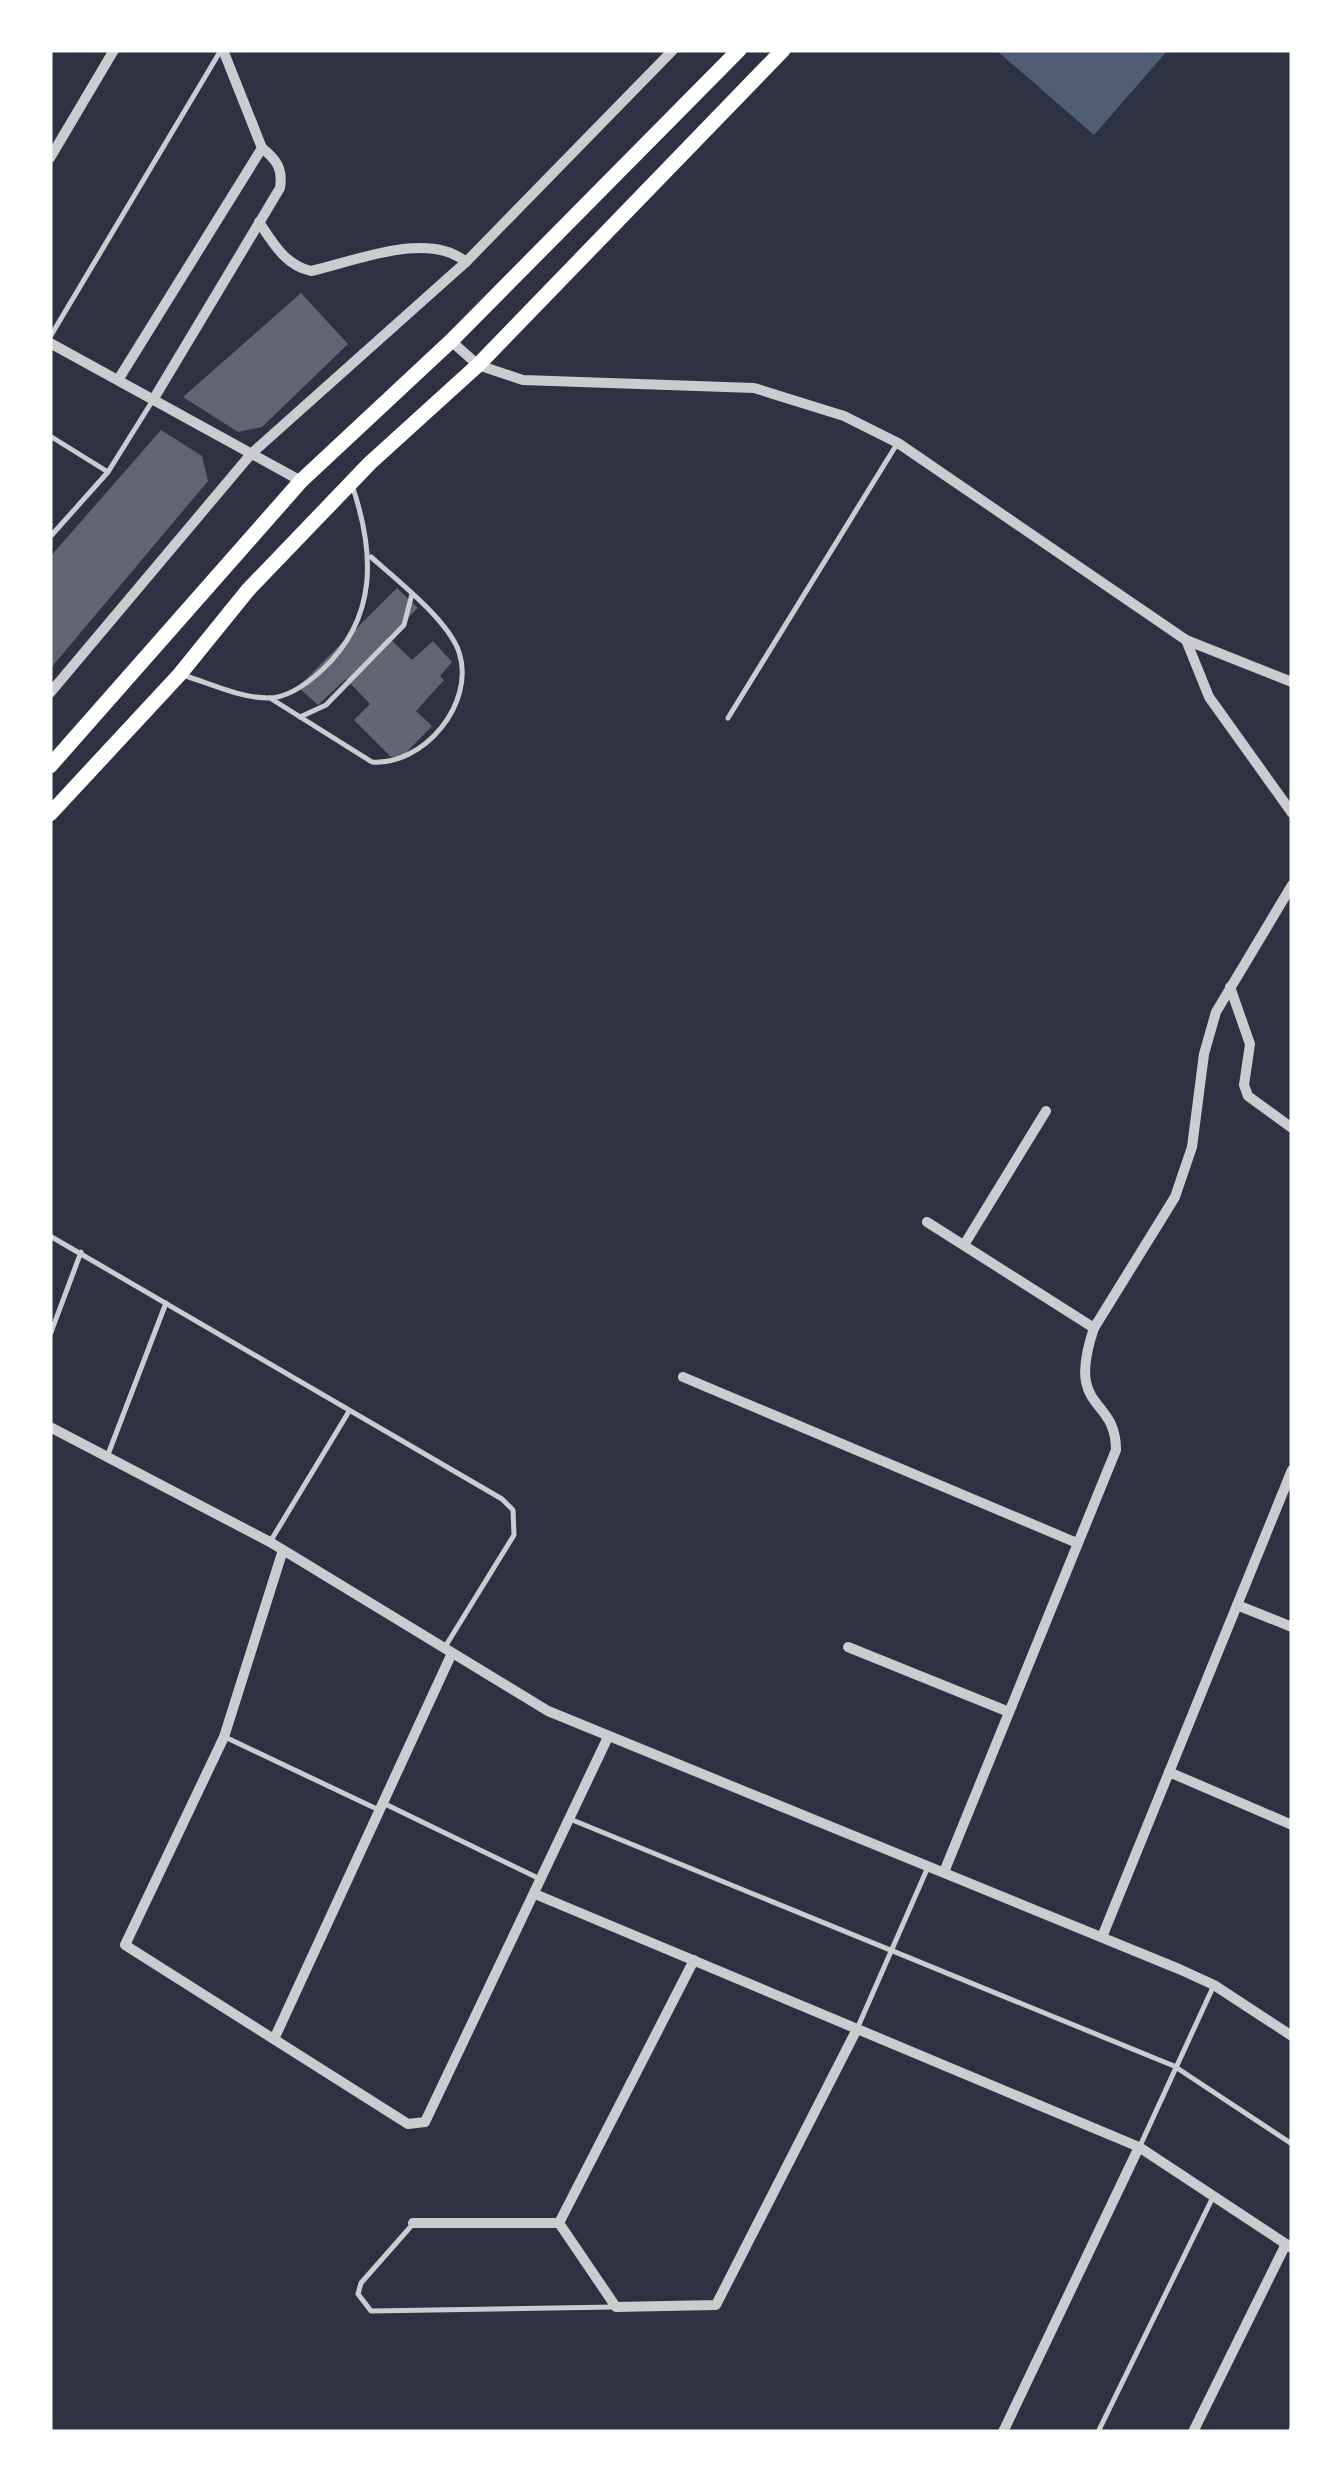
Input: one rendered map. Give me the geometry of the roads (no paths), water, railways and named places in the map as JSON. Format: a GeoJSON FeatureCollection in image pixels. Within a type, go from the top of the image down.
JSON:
{"type":"FeatureCollection","features":[{"type":"Feature","properties":{"kind":"main road"},"geometry":{"type":"LineString","coordinates":[[50,766],[302,481],[450,341],[738,50]]}},
{"type":"Feature","properties":{"kind":"main road"},"geometry":{"type":"LineString","coordinates":[[50,814],[180,674],[248,590],[351,482],[478,365],[783,50]]}},
{"type":"Feature","properties":{"kind":"street"},"geometry":{"type":"LineString","coordinates":[[50,158],[114,50]]}},
{"type":"Feature","properties":{"kind":"street"},"geometry":{"type":"LineString","coordinates":[[153,400],[280,188],[282,174],[275,159],[262,148],[222,50]]}},
{"type":"Feature","properties":{"kind":"street"},"geometry":{"type":"LineString","coordinates":[[50,693],[251,454],[466,262],[673,50]]}},
{"type":"Feature","properties":{"kind":"street"},"geometry":{"type":"LineString","coordinates":[[118,380],[262,148]]}},
{"type":"Feature","properties":{"kind":"street"},"geometry":{"type":"LineString","coordinates":[[259,222],[278,251],[297,268],[311,271],[430,246],[452,250],[466,262]]}},
{"type":"Feature","properties":{"kind":"street"},"geometry":{"type":"LineString","coordinates":[[50,340],[302,481]]}},
{"type":"Feature","properties":{"kind":"street"},"geometry":{"type":"LineString","coordinates":[[450,341],[478,365],[524,380],[754,388],[829,410],[898,443],[1186,640],[1292,682]]}},
{"type":"Feature","properties":{"kind":"street"},"geometry":{"type":"LineString","coordinates":[[1186,640],[1209,697],[1292,813]]}},
{"type":"Feature","properties":{"kind":"street"},"geometry":{"type":"LineString","coordinates":[[944,1872],[1116,1450],[1111,1422],[1086,1391],[1084,1357],[1094,1328],[1175,1197],[1192,1147],[1204,1054],[1216,1012],[1292,885]]}},
{"type":"Feature","properties":{"kind":"street"},"geometry":{"type":"LineString","coordinates":[[1230,987],[1250,1044],[1244,1085],[1248,1096],[1292,1128]]}},
{"type":"Feature","properties":{"kind":"street"},"geometry":{"type":"LineString","coordinates":[[964,1245],[1046,1111]]}},
{"type":"Feature","properties":{"kind":"street"},"geometry":{"type":"LineString","coordinates":[[927,1222],[1094,1328]]}},
{"type":"Feature","properties":{"kind":"street"},"geometry":{"type":"LineString","coordinates":[[683,1377],[1078,1543]]}},
{"type":"Feature","properties":{"kind":"street"},"geometry":{"type":"LineString","coordinates":[[50,1427],[270,1542],[548,1711],[1214,1985],[1292,2036]]}},
{"type":"Feature","properties":{"kind":"street"},"geometry":{"type":"LineString","coordinates":[[1102,1937],[1292,1470]]}},
{"type":"Feature","properties":{"kind":"street"},"geometry":{"type":"LineString","coordinates":[[283,1550],[224,1736],[125,1945],[408,2124],[425,2122],[608,1736]]}},
{"type":"Feature","properties":{"kind":"street"},"geometry":{"type":"LineString","coordinates":[[1237,1605],[1292,1628]]}},
{"type":"Feature","properties":{"kind":"street"},"geometry":{"type":"LineString","coordinates":[[848,1646],[1009,1712]]}},
{"type":"Feature","properties":{"kind":"street"},"geometry":{"type":"LineString","coordinates":[[276,2037],[449,1650]]}},
{"type":"Feature","properties":{"kind":"street"},"geometry":{"type":"LineString","coordinates":[[1169,1772],[1292,1825]]}},
{"type":"Feature","properties":{"kind":"street"},"geometry":{"type":"LineString","coordinates":[[535,1894],[1140,2148],[1289,2246],[1193,2432]]}},
{"type":"Feature","properties":{"kind":"street"},"geometry":{"type":"LineString","coordinates":[[558,2223],[694,1960]]}},
{"type":"Feature","properties":{"kind":"street"},"geometry":{"type":"LineString","coordinates":[[558,2223],[616,2307],[716,2305],[857,2028]]}},
{"type":"Feature","properties":{"kind":"street"},"geometry":{"type":"LineString","coordinates":[[1003,2432],[1140,2148]]}},
{"type":"Feature","properties":{"kind":"street"},"geometry":{"type":"LineString","coordinates":[[413,2223],[558,2223]]}},
{"type":"Feature","properties":{"kind":"lane"},"geometry":{"type":"LineString","coordinates":[[50,340],[222,50]]}},
{"type":"Feature","properties":{"kind":"lane"},"geometry":{"type":"LineString","coordinates":[[50,537],[108,472],[153,400]]}},
{"type":"Feature","properties":{"kind":"lane"},"geometry":{"type":"LineString","coordinates":[[50,436],[108,472]]}},
{"type":"Feature","properties":{"kind":"lane"},"geometry":{"type":"LineString","coordinates":[[728,718],[898,443]]}},
{"type":"Feature","properties":{"kind":"lane"},"geometry":{"type":"LineString","coordinates":[[270,698],[305,686],[338,655],[368,594],[370,557],[351,482]]}},
{"type":"Feature","properties":{"kind":"lane"},"geometry":{"type":"LineString","coordinates":[[180,674],[270,698],[372,762],[391,763],[419,751],[440,730],[460,682],[458,649],[412,594],[370,557]]}},
{"type":"Feature","properties":{"kind":"lane"},"geometry":{"type":"LineString","coordinates":[[299,718],[326,705],[404,625],[412,594]]}},
{"type":"Feature","properties":{"kind":"lane"},"geometry":{"type":"LineString","coordinates":[[50,1236],[348,1413],[502,1499],[513,1510],[514,1535],[449,1650]]}},
{"type":"Feature","properties":{"kind":"lane"},"geometry":{"type":"LineString","coordinates":[[50,1336],[81,1252]]}},
{"type":"Feature","properties":{"kind":"lane"},"geometry":{"type":"LineString","coordinates":[[107,1456],[166,1303]]}},
{"type":"Feature","properties":{"kind":"lane"},"geometry":{"type":"LineString","coordinates":[[270,1542],[348,1413]]}},
{"type":"Feature","properties":{"kind":"lane"},"geometry":{"type":"LineString","coordinates":[[224,1736],[542,1880]]}},
{"type":"Feature","properties":{"kind":"lane"},"geometry":{"type":"LineString","coordinates":[[570,1818],[1174,2066],[1292,2144]]}},
{"type":"Feature","properties":{"kind":"lane"},"geometry":{"type":"LineString","coordinates":[[857,2028],[929,1866]]}},
{"type":"Feature","properties":{"kind":"lane"},"geometry":{"type":"LineString","coordinates":[[1140,2148],[1214,1985]]}},
{"type":"Feature","properties":{"kind":"lane"},"geometry":{"type":"LineString","coordinates":[[1098,2432],[1214,2196]]}},
{"type":"Feature","properties":{"kind":"lane"},"geometry":{"type":"LineString","coordinates":[[413,2223],[361,2283],[358,2294],[371,2311],[616,2307]]}},
{"type":"Feature","properties":{"kind":"water"},"geometry":{"type":"Polygon","coordinates":[[[996,50],[1168,50],[1094,135],[996,50]]]}}]}
